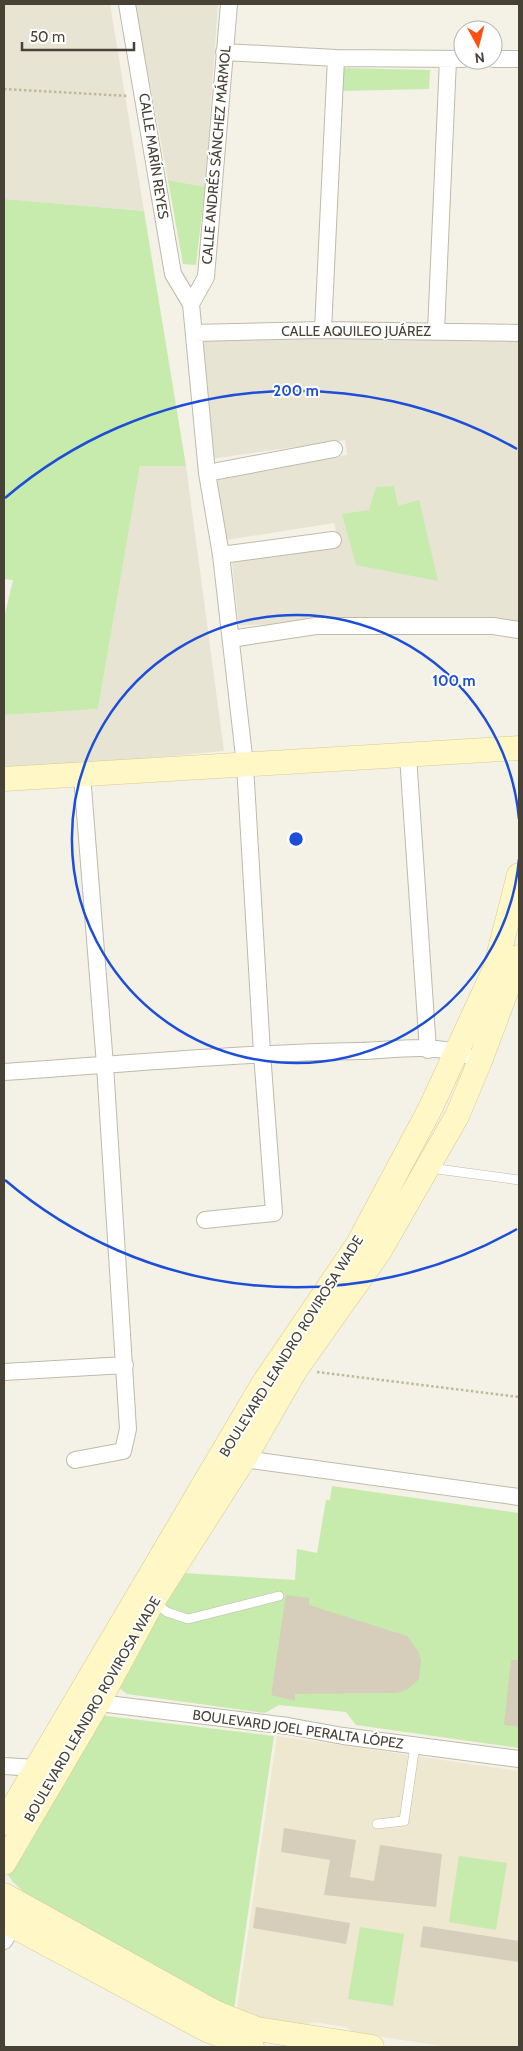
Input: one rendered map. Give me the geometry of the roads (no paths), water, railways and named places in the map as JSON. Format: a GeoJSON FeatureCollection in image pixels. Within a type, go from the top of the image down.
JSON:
{"type":"FeatureCollection","features":[{"type":"Feature","properties":{"kind":"main road"},"geometry":{"type":"LineString","coordinates":[[4,779],[519,748]]}},
{"type":"Feature","properties":{"kind":"main road","name":"BOULEVARD LEANDRO ROVIROSA WADE"},"geometry":{"type":"LineString","coordinates":[[4,1863],[88,1702],[147,1598],[263,1384],[358,1244],[430,1109],[496,969],[519,875]]}},
{"type":"Feature","properties":{"kind":"main road","name":"BOULEVARD LEANDRO ROVIROSA WADE"},"geometry":{"type":"LineString","coordinates":[[147,1598],[244,1459],[296,1369],[379,1252],[456,1116],[480,1061],[519,957]]}},
{"type":"Feature","properties":{"kind":"main road"},"geometry":{"type":"LineString","coordinates":[[358,1244],[379,1252]]}},
{"type":"Feature","properties":{"kind":"main road","name":"BOULEVARD LEANDRO ROVIROSA WADE"},"geometry":{"type":"LineString","coordinates":[[4,1824],[37,1768],[88,1702]]}},
{"type":"Feature","properties":{"kind":"main road"},"geometry":{"type":"LineString","coordinates":[[4,1896],[216,2013],[257,2029],[328,2044],[372,2047]]}},
{"type":"Feature","properties":{"kind":"main road"},"geometry":{"type":"LineString","coordinates":[[8,1932],[207,2030],[252,2047]]}},
{"type":"Feature","properties":{"kind":"street","name":"CALLE MARÍN REYES"},"geometry":{"type":"LineString","coordinates":[[127,4],[145,96],[173,274],[191,304]]}},
{"type":"Feature","properties":{"kind":"street","name":"CALLE ANDRÉS SÁNCHEZ MÁRMOL"},"geometry":{"type":"LineString","coordinates":[[191,304],[206,277],[229,4]]}},
{"type":"Feature","properties":{"kind":"street"},"geometry":{"type":"LineString","coordinates":[[224,52],[336,58],[453,59]]}},
{"type":"Feature","properties":{"kind":"street"},"geometry":{"type":"LineString","coordinates":[[323,330],[336,58]]}},
{"type":"Feature","properties":{"kind":"street"},"geometry":{"type":"LineString","coordinates":[[503,59],[519,59]]}},
{"type":"Feature","properties":{"kind":"street"},"geometry":{"type":"LineString","coordinates":[[436,331],[455,70]]}},
{"type":"Feature","properties":{"kind":"street"},"geometry":{"type":"LineString","coordinates":[[191,304],[207,472],[231,639],[245,765],[262,1053],[274,1213],[205,1220]]}},
{"type":"Feature","properties":{"kind":"street","name":"CALLE AQUILEO JUÁREZ"},"geometry":{"type":"LineString","coordinates":[[194,333],[323,330],[519,333]]}},
{"type":"Feature","properties":{"kind":"street"},"geometry":{"type":"LineString","coordinates":[[207,472],[334,449]]}},
{"type":"Feature","properties":{"kind":"street"},"geometry":{"type":"LineString","coordinates":[[220,555],[333,540]]}},
{"type":"Feature","properties":{"kind":"street"},"geometry":{"type":"LineString","coordinates":[[231,639],[316,626],[493,626],[519,630]]}},
{"type":"Feature","properties":{"kind":"street"},"geometry":{"type":"LineString","coordinates":[[408,756],[428,1050]]}},
{"type":"Feature","properties":{"kind":"street"},"geometry":{"type":"LineString","coordinates":[[75,1460],[123,1451],[128,1429],[126,1365],[105,1065],[82,775]]}},
{"type":"Feature","properties":{"kind":"street"},"geometry":{"type":"LineString","coordinates":[[4,1072],[262,1053],[428,1050],[457,1052],[480,1061]]}},
{"type":"Feature","properties":{"kind":"street"},"geometry":{"type":"LineString","coordinates":[[4,1372],[126,1365]]}},
{"type":"Feature","properties":{"kind":"street"},"geometry":{"type":"LineString","coordinates":[[244,1459],[519,1497]]}},
{"type":"Feature","properties":{"kind":"street","name":"BOULEVARD JOEL PERALTA LÓPEZ"},"geometry":{"type":"LineString","coordinates":[[88,1702],[519,1759]]}},
{"type":"Feature","properties":{"kind":"street"},"geometry":{"type":"LineString","coordinates":[[4,1766],[37,1768]]}},
{"type":"Feature","properties":{"kind":"lane"},"geometry":{"type":"LineString","coordinates":[[427,1168],[519,1180]]}},
{"type":"Feature","properties":{"kind":"lane"},"geometry":{"type":"LineString","coordinates":[[147,1598],[168,1612],[188,1619],[278,1596]]}},
{"type":"Feature","properties":{"kind":"lane"},"geometry":{"type":"LineString","coordinates":[[377,1824],[404,1821],[415,1745]]}}]}
